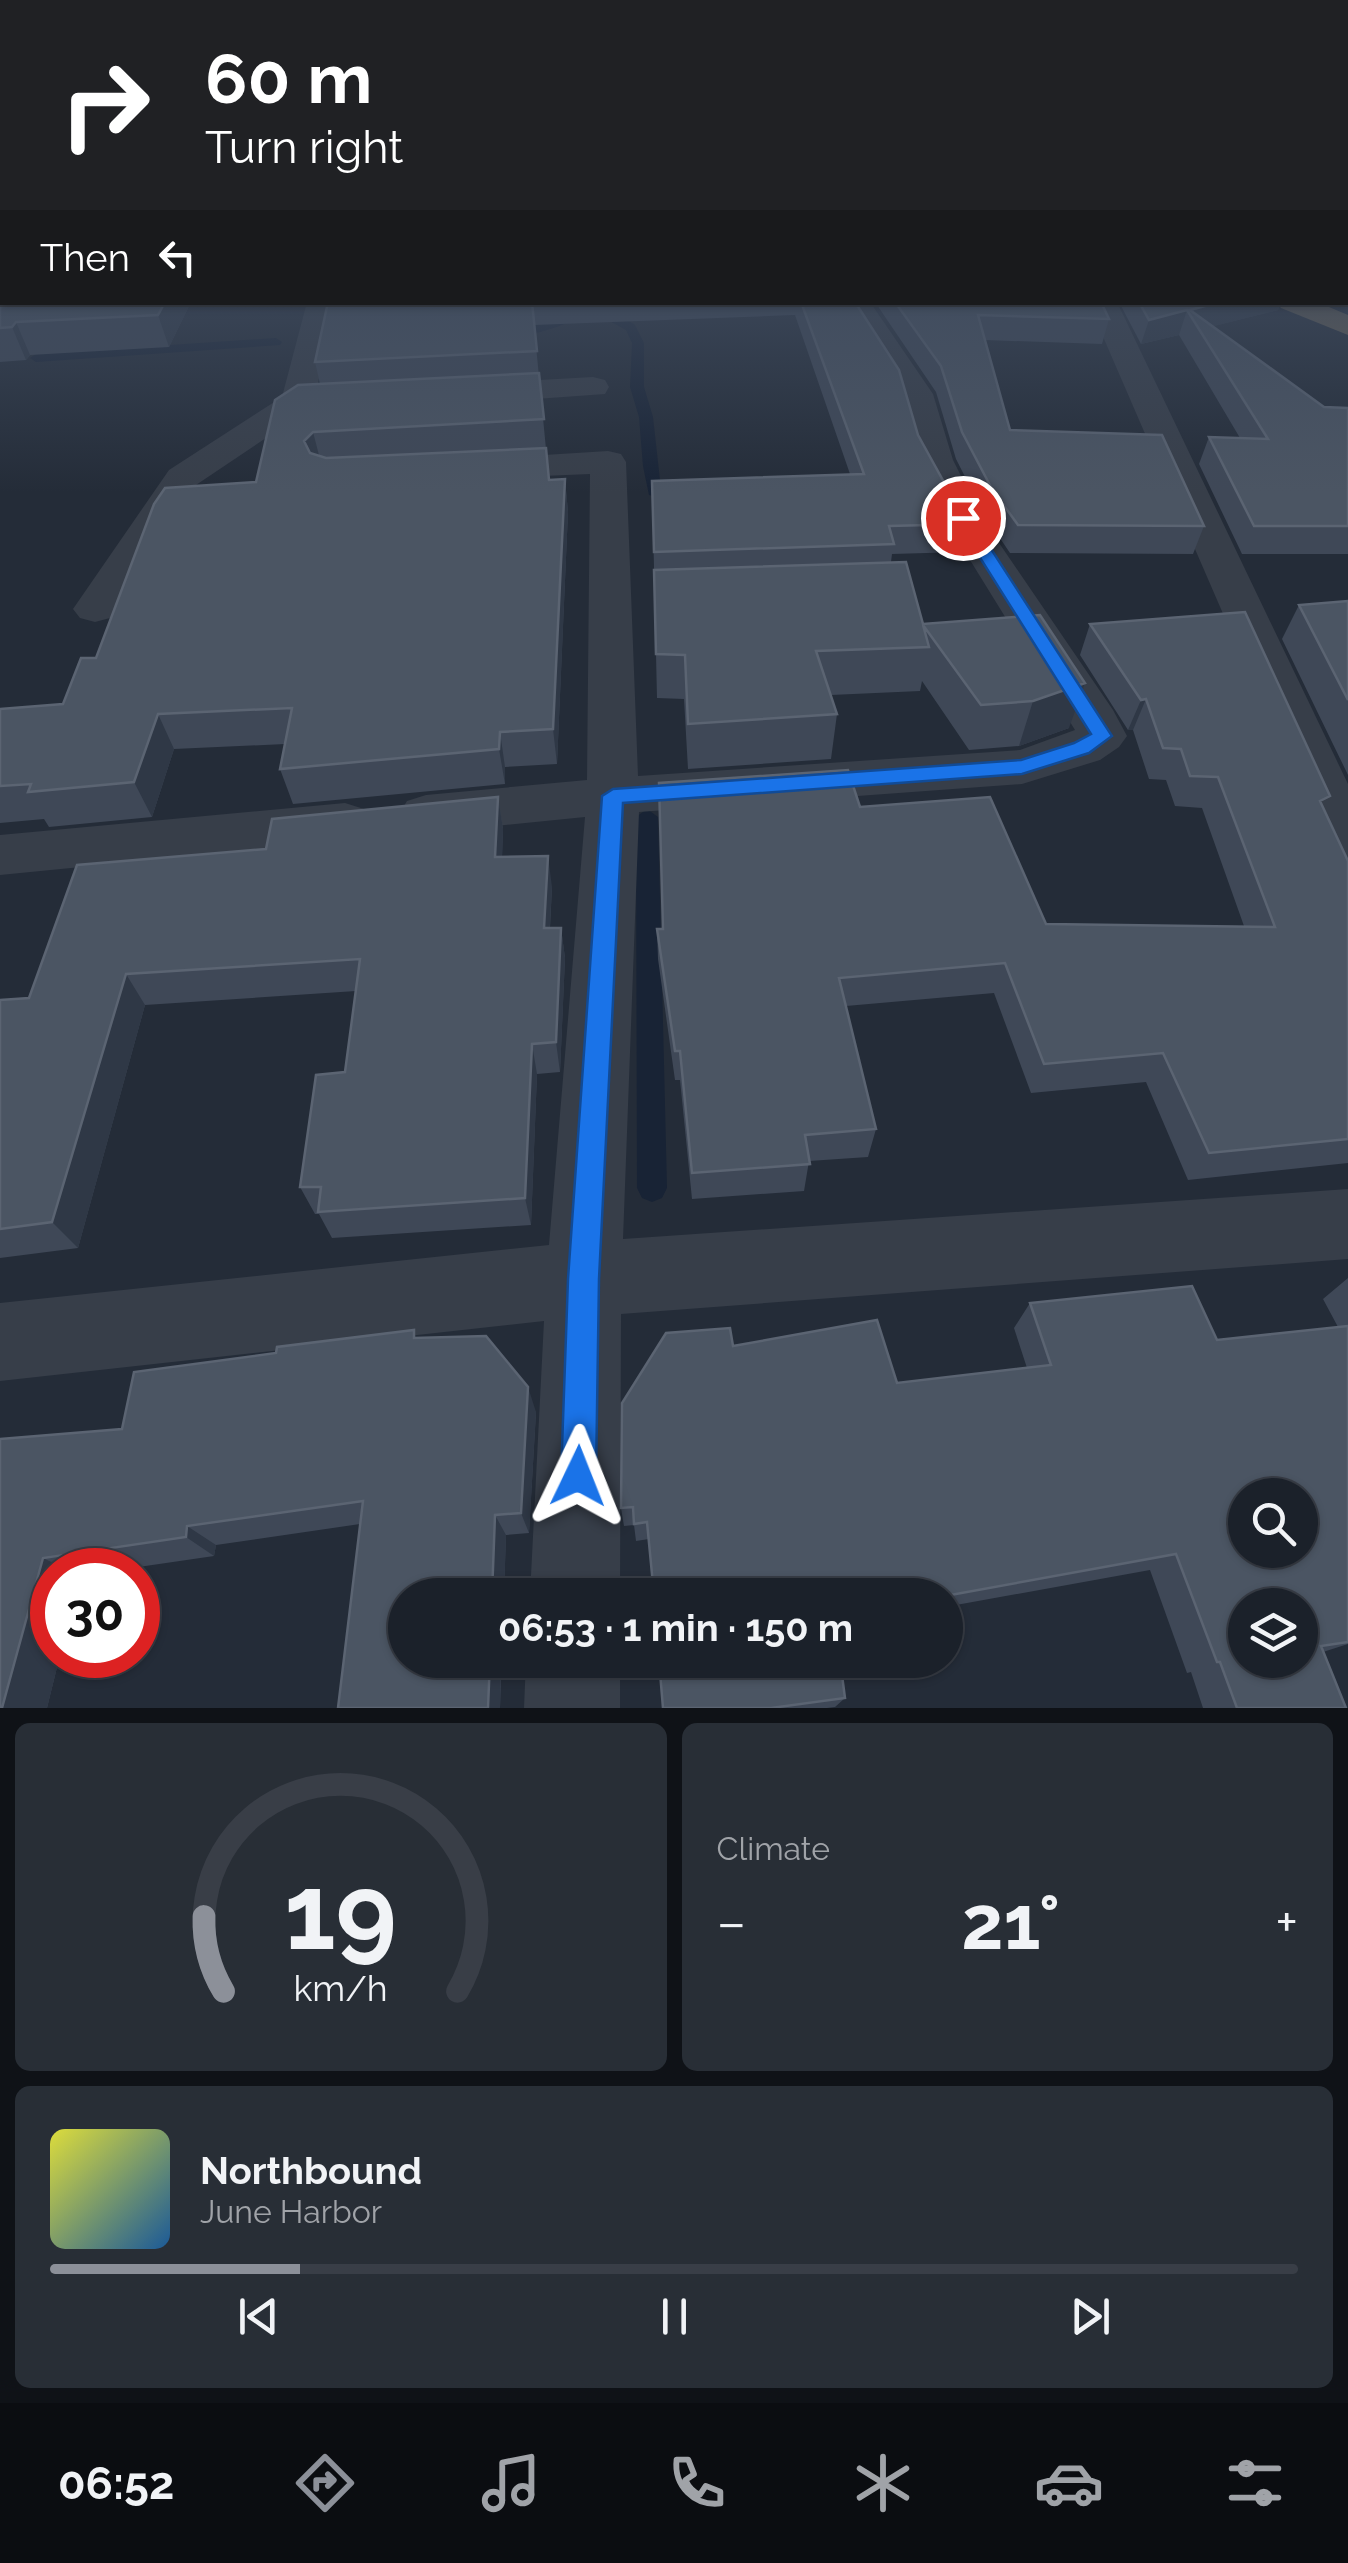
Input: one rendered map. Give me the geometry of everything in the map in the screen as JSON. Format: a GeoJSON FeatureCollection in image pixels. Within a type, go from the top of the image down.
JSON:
{"type":"FeatureCollection","features":[{"type":"Feature","properties":{"kind":"street"},"geometry":{"type":"LineString","coordinates":[[297,402],[313,333]]}},
{"type":"Feature","properties":{"kind":"street"},"geometry":{"type":"LineString","coordinates":[[0,855],[613,796],[1022,767],[1082,748],[1102,736],[963,518],[935,460],[916,394],[875,333]]}},
{"type":"Feature","properties":{"kind":"street"},"geometry":{"type":"LineString","coordinates":[[1116,333],[1348,840]]}},
{"type":"Feature","properties":{"kind":"street"},"geometry":{"type":"LineString","coordinates":[[435,395],[594,387]]}},
{"type":"Feature","properties":{"kind":"street"},"geometry":{"type":"LineString","coordinates":[[94,609],[182,478],[297,402],[336,400]]}},
{"type":"Feature","properties":{"kind":"street"},"geometry":{"type":"LineString","coordinates":[[432,470],[608,462],[629,598],[584,1279],[575,1578]]}},
{"type":"Feature","properties":{"kind":"street"},"geometry":{"type":"LineString","coordinates":[[0,1342],[584,1279],[1348,1224]]}},
{"type":"Feature","properties":{"kind":"street"},"geometry":{"type":"LineString","coordinates":[[572,1708],[573,1678]]}},
{"type":"Feature","properties":{"kind":"building"},"geometry":{"type":"Polygon","coordinates":[[[321,333],[535,333],[537,351],[315,362],[321,333]]]}},
{"type":"Feature","properties":{"kind":"building"},"geometry":{"type":"Polygon","coordinates":[[[812,333],[875,333],[899,370],[918,435],[967,524],[889,526],[894,544],[654,552],[652,481],[864,474],[812,333]]]}},
{"type":"Feature","properties":{"kind":"building"},"geometry":{"type":"Polygon","coordinates":[[[917,333],[983,333],[1010,430],[1162,435],[1204,526],[1018,525],[992,489],[962,432],[941,366],[917,333]]]}},
{"type":"Feature","properties":{"kind":"building"},"geometry":{"type":"Polygon","coordinates":[[[1201,333],[1221,333],[1324,407],[1348,408],[1348,526],[1254,526],[1209,437],[1268,439],[1201,333]]]}},
{"type":"Feature","properties":{"kind":"building"},"geometry":{"type":"Polygon","coordinates":[[[539,373],[544,419],[313,432],[304,441],[310,453],[326,458],[546,448],[549,480],[565,479],[553,729],[500,732],[499,749],[280,769],[292,708],[158,714],[134,782],[28,792],[31,784],[0,786],[0,709],[63,704],[81,658],[96,658],[154,504],[165,488],[256,482],[275,400],[298,385],[539,373]]]}},
{"type":"Feature","properties":{"kind":"building"},"geometry":{"type":"Polygon","coordinates":[[[906,562],[923,624],[1040,615],[1085,683],[1033,701],[981,705],[923,625],[929,647],[816,651],[837,714],[688,724],[685,655],[656,654],[654,570],[906,562]]]}},
{"type":"Feature","properties":{"kind":"building"},"geometry":{"type":"Polygon","coordinates":[[[1348,601],[1348,700],[1299,605],[1348,601]]]}},
{"type":"Feature","properties":{"kind":"building"},"geometry":{"type":"Polygon","coordinates":[[[1245,612],[1330,796],[1320,801],[1348,861],[1348,1139],[1209,1153],[1163,1053],[1044,1064],[1005,963],[839,978],[876,1129],[805,1135],[810,1164],[692,1173],[680,1051],[675,1051],[657,929],[663,929],[659,783],[848,770],[860,807],[990,797],[1046,924],[1275,927],[1218,777],[1190,776],[1181,749],[1163,748],[1146,699],[1141,700],[1090,624],[1245,612]]]}},
{"type":"Feature","properties":{"kind":"building"},"geometry":{"type":"Polygon","coordinates":[[[498,797],[495,857],[548,856],[544,928],[561,928],[556,1042],[532,1044],[525,1198],[318,1212],[321,1187],[300,1187],[316,1075],[345,1072],[360,959],[126,974],[52,1222],[0,1229],[0,1000],[29,998],[77,865],[266,849],[272,819],[498,797]]]}},
{"type":"Feature","properties":{"kind":"building"},"geometry":{"type":"Polygon","coordinates":[[[1192,1286],[1217,1340],[1348,1326],[1348,1642],[1321,1646],[1346,1708],[1237,1708],[1176,1554],[963,1593],[963,1578],[652,1578],[647,1522],[634,1524],[633,1507],[621,1508],[622,1403],[666,1333],[730,1328],[733,1346],[877,1320],[897,1383],[1051,1365],[1030,1303],[1192,1286]]]}},
{"type":"Feature","properties":{"kind":"building"},"geometry":{"type":"Polygon","coordinates":[[[414,1330],[414,1338],[486,1336],[528,1387],[521,1513],[495,1515],[493,1578],[388,1578],[388,1678],[489,1678],[488,1708],[338,1708],[363,1501],[187,1526],[186,1537],[111,1548],[30,1548],[30,1606],[0,1708],[0,1439],[122,1429],[134,1372],[276,1353],[277,1347],[414,1330]]]}},
{"type":"Feature","properties":{"kind":"building"},"geometry":{"type":"Polygon","coordinates":[[[660,1678],[842,1678],[845,1698],[771,1708],[663,1708],[660,1678]]]}},
{"type":"Feature","properties":{"kind":"waterway"},"geometry":{"type":"LineString","coordinates":[[633,333],[638,343],[637,387],[646,417],[657,495]]}},
{"type":"Feature","properties":{"kind":"waterway"},"geometry":{"type":"LineString","coordinates":[[36,358],[276,342]]}},
{"type":"Feature","properties":{"kind":"waterway"},"geometry":{"type":"LineString","coordinates":[[647,817],[652,1188]]}},
{"type":"Feature","properties":{"kind":"route"},"geometry":{"type":"LineString","coordinates":[[578,1476],[584,1279],[613,796],[1022,767],[1082,748],[1102,736],[963,518]]}}]}
